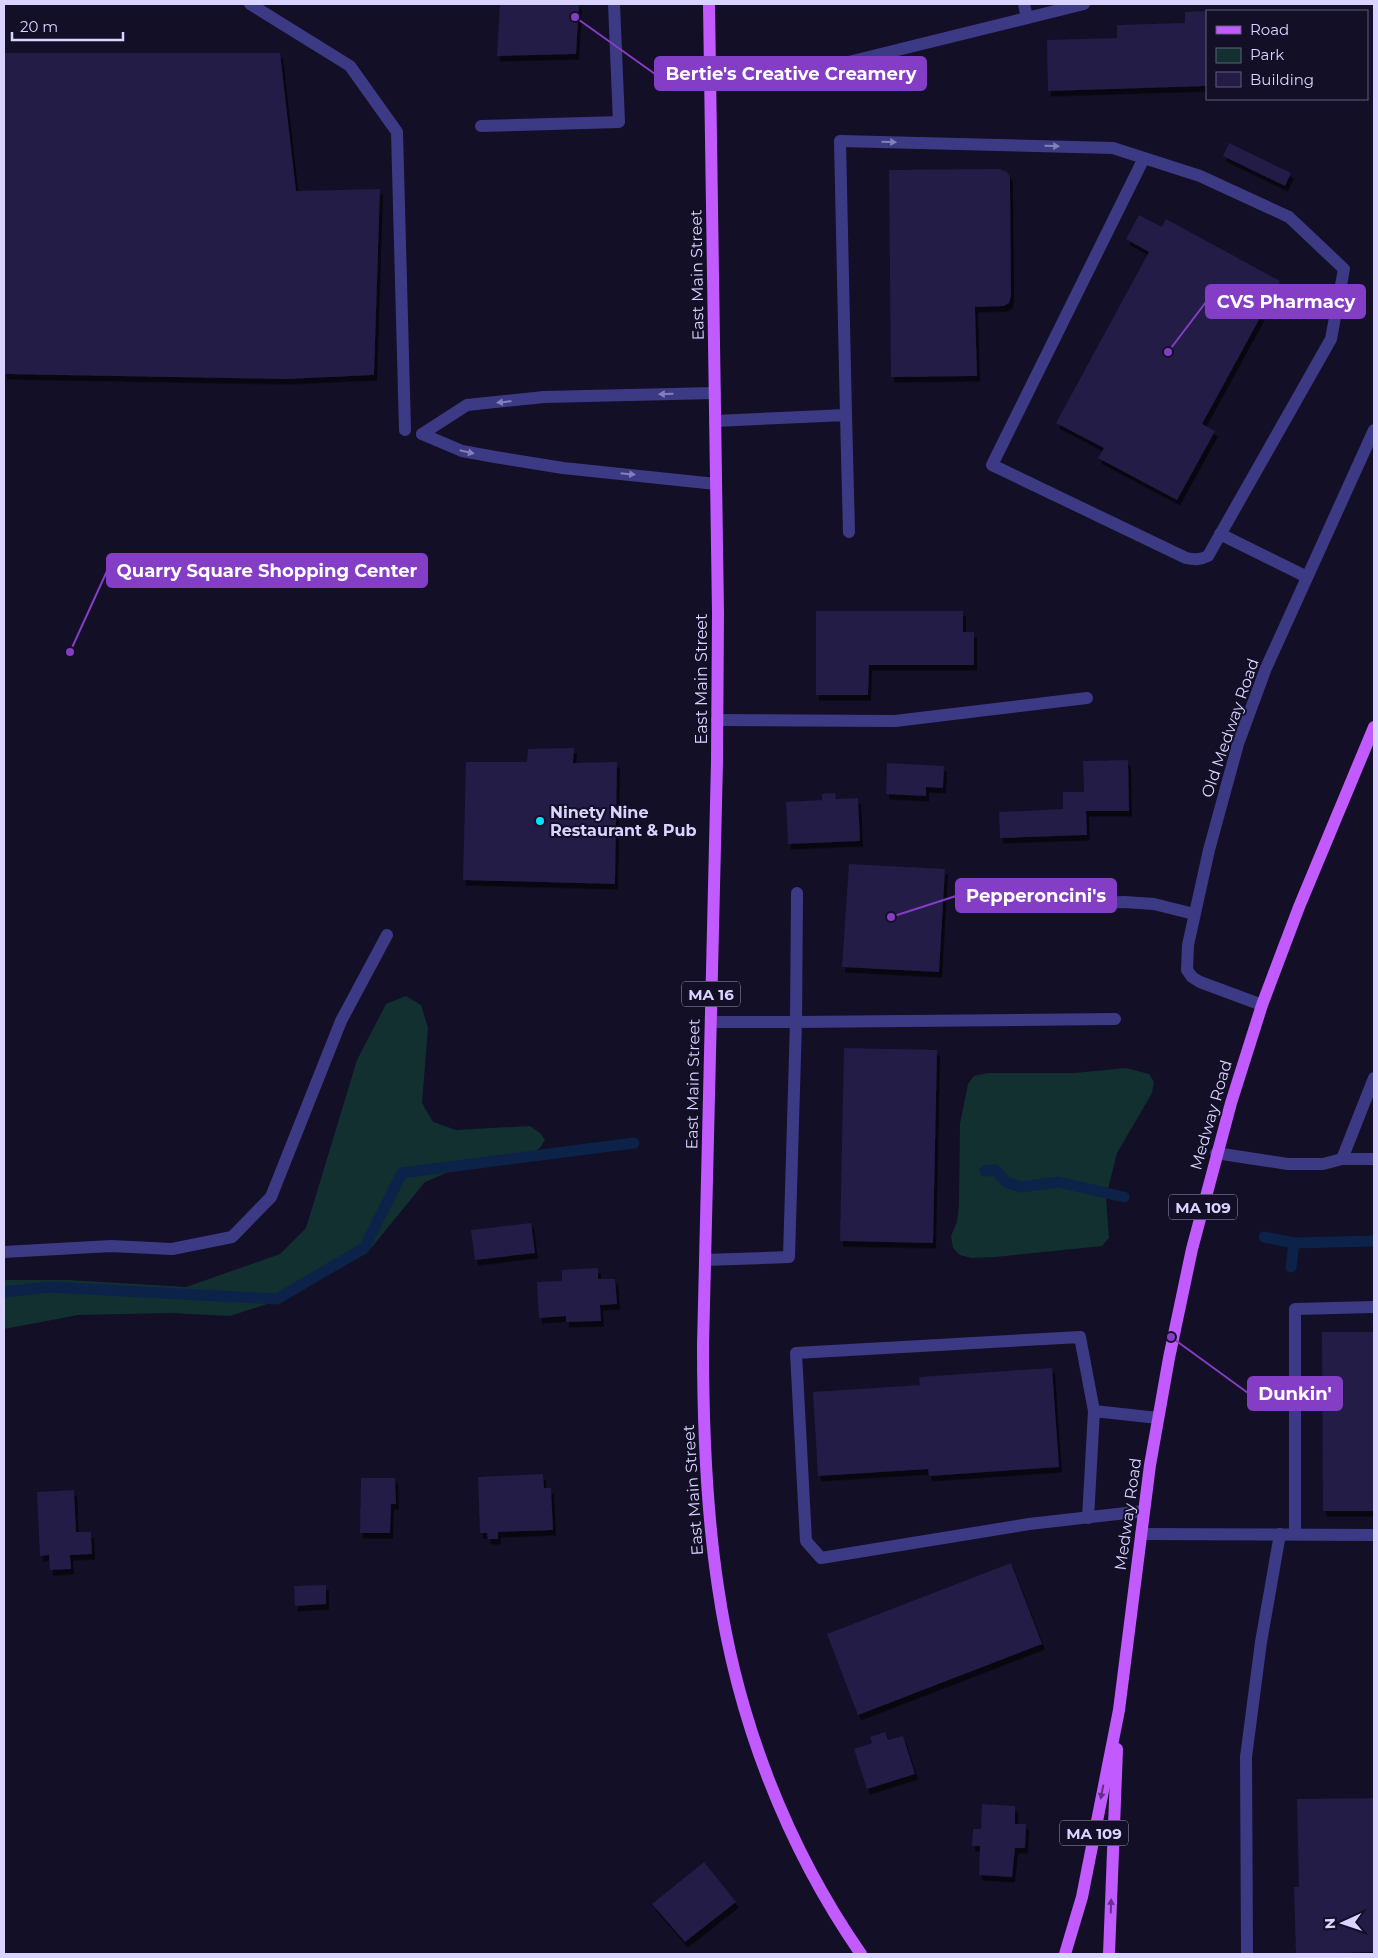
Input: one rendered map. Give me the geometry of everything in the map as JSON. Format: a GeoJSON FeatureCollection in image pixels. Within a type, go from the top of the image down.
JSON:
{"type":"FeatureCollection","features":[{"type":"Feature","properties":{"kind":"main road","name":"East Main Street"},"geometry":{"type":"LineString","coordinates":[[709,4],[715,393],[717,720],[703,1395],[712,1542],[718,1588],[728,1638],[738,1680],[760,1753],[790,1830],[823,1897],[861,1954]]}},
{"type":"Feature","properties":{"kind":"main road","name":"Medway Road"},"geometry":{"type":"LineString","coordinates":[[1065,1954],[1082,1897],[1119,1710],[1144,1511],[1158,1418],[1180,1304],[1216,1153],[1262,1005],[1306,889],[1374,727]]}},
{"type":"Feature","properties":{"kind":"main road","name":"Medway Road"},"geometry":{"type":"LineString","coordinates":[[1109,1954],[1119,1710]]}},
{"type":"Feature","properties":{"kind":"street"},"geometry":{"type":"LineString","coordinates":[[250,4],[350,66],[397,132],[405,430]]}},
{"type":"Feature","properties":{"kind":"street"},"geometry":{"type":"LineString","coordinates":[[481,126],[619,122],[614,4]]}},
{"type":"Feature","properties":{"kind":"street"},"geometry":{"type":"LineString","coordinates":[[1024,4],[1027,18]]}},
{"type":"Feature","properties":{"kind":"street"},"geometry":{"type":"LineString","coordinates":[[808,72],[1084,4]]}},
{"type":"Feature","properties":{"kind":"street"},"geometry":{"type":"LineString","coordinates":[[849,532],[840,140],[1113,148],[1200,176],[1289,217],[1344,269],[1331,339],[1208,556],[1202,559],[1186,558],[992,465],[1144,158]]}},
{"type":"Feature","properties":{"kind":"street"},"geometry":{"type":"LineString","coordinates":[[715,393],[544,397],[467,406],[422,434],[462,451],[495,457],[563,468],[716,484]]}},
{"type":"Feature","properties":{"kind":"street"},"geometry":{"type":"LineString","coordinates":[[715,421],[846,415]]}},
{"type":"Feature","properties":{"kind":"street","name":"Old Medway Road"},"geometry":{"type":"LineString","coordinates":[[1262,1005],[1200,982],[1192,977],[1187,970],[1186,955],[1217,815],[1238,744],[1266,668],[1374,430]]}},
{"type":"Feature","properties":{"kind":"street"},"geometry":{"type":"LineString","coordinates":[[1220,534],[1307,577]]}},
{"type":"Feature","properties":{"kind":"street"},"geometry":{"type":"LineString","coordinates":[[717,720],[895,721],[1088,698]]}},
{"type":"Feature","properties":{"kind":"street"},"geometry":{"type":"LineString","coordinates":[[705,1260],[789,1256],[796,1022],[797,893]]}},
{"type":"Feature","properties":{"kind":"street"},"geometry":{"type":"LineString","coordinates":[[970,907],[1124,902],[1154,904],[1194,914]]}},
{"type":"Feature","properties":{"kind":"street"},"geometry":{"type":"LineString","coordinates":[[4,1252],[111,1246],[172,1249],[232,1237],[271,1197],[341,1021],[387,935]]}},
{"type":"Feature","properties":{"kind":"street"},"geometry":{"type":"LineString","coordinates":[[711,1022],[1115,1019]]}},
{"type":"Feature","properties":{"kind":"street"},"geometry":{"type":"LineString","coordinates":[[1342,1159],[1374,1078]]}},
{"type":"Feature","properties":{"kind":"street"},"geometry":{"type":"LineString","coordinates":[[1216,1153],[1288,1164],[1323,1164],[1342,1159],[1374,1159]]}},
{"type":"Feature","properties":{"kind":"street"},"geometry":{"type":"LineString","coordinates":[[1296,1534],[1295,1309],[1374,1307]]}},
{"type":"Feature","properties":{"kind":"street"},"geometry":{"type":"LineString","coordinates":[[1088,1518],[1094,1411],[1080,1337],[796,1353],[806,1541],[822,1558],[1029,1524],[1088,1518],[1144,1511]]}},
{"type":"Feature","properties":{"kind":"street"},"geometry":{"type":"LineString","coordinates":[[1094,1411],[1158,1418]]}},
{"type":"Feature","properties":{"kind":"street"},"geometry":{"type":"LineString","coordinates":[[1141,1534],[1374,1534]]}},
{"type":"Feature","properties":{"kind":"street"},"geometry":{"type":"LineString","coordinates":[[1247,1954],[1246,1757],[1261,1642],[1280,1534]]}},
{"type":"Feature","properties":{"kind":"green space"},"geometry":{"type":"Polygon","coordinates":[[[406,996],[421,1005],[428,1028],[422,1103],[433,1122],[456,1130],[530,1126],[540,1133],[545,1140],[539,1149],[523,1156],[458,1168],[425,1182],[367,1253],[291,1296],[230,1316],[171,1313],[78,1315],[4,1329],[4,1280],[68,1280],[186,1287],[280,1254],[306,1228],[357,1060],[386,1004],[406,996]]]}},
{"type":"Feature","properties":{"kind":"green space"},"geometry":{"type":"Polygon","coordinates":[[[1126,1068],[1149,1074],[1154,1082],[1152,1093],[1117,1153],[1106,1197],[1109,1238],[1102,1246],[995,1257],[971,1258],[960,1255],[953,1248],[951,1236],[957,1222],[959,1205],[960,1124],[968,1084],[974,1076],[988,1073],[1075,1073],[1126,1068]]]}},
{"type":"Feature","properties":{"kind":"building"},"geometry":{"type":"Polygon","coordinates":[[[500,4],[579,4],[576,54],[497,56],[500,4]]]}},
{"type":"Feature","properties":{"kind":"building"},"geometry":{"type":"Polygon","coordinates":[[[1206,11],[1206,86],[1048,91],[1047,40],[1117,38],[1117,25],[1185,23],[1185,12],[1206,11]]]}},
{"type":"Feature","properties":{"kind":"building"},"geometry":{"type":"Polygon","coordinates":[[[4,53],[280,53],[296,191],[380,189],[374,375],[286,379],[4,374],[4,53]]]}},
{"type":"Feature","properties":{"kind":"building"},"geometry":{"type":"Polygon","coordinates":[[[1229,143],[1291,173],[1285,186],[1223,156],[1229,143]]]}},
{"type":"Feature","properties":{"kind":"building"},"geometry":{"type":"Polygon","coordinates":[[[1000,169],[1007,172],[1010,177],[1011,297],[1009,303],[1004,306],[975,307],[977,376],[891,377],[889,170],[1000,169]]]}},
{"type":"Feature","properties":{"kind":"building"},"geometry":{"type":"Polygon","coordinates":[[[1139,215],[1162,227],[1166,219],[1280,281],[1202,424],[1215,431],[1177,500],[1098,458],[1104,448],[1056,423],[1149,252],[1126,239],[1139,215]]]}},
{"type":"Feature","properties":{"kind":"building"},"geometry":{"type":"Polygon","coordinates":[[[816,611],[963,611],[963,632],[974,632],[974,665],[869,665],[868,695],[816,695],[816,611]]]}},
{"type":"Feature","properties":{"kind":"building","name":"Ninety Nine Restaurant & Pub"},"geometry":{"type":"Polygon","coordinates":[[[574,748],[573,763],[617,762],[615,884],[463,880],[466,762],[527,762],[528,749],[574,748]]]}},
{"type":"Feature","properties":{"kind":"building"},"geometry":{"type":"Polygon","coordinates":[[[1128,760],[1129,811],[1086,811],[1087,835],[1000,838],[999,812],[1063,809],[1063,792],[1084,792],[1083,761],[1128,760]]]}},
{"type":"Feature","properties":{"kind":"building"},"geometry":{"type":"Polygon","coordinates":[[[887,763],[944,766],[943,788],[926,787],[926,796],[886,794],[887,763]]]}},
{"type":"Feature","properties":{"kind":"building"},"geometry":{"type":"Polygon","coordinates":[[[835,793],[836,799],[858,798],[860,841],[788,844],[786,802],[822,800],[822,794],[835,793]]]}},
{"type":"Feature","properties":{"kind":"building"},"geometry":{"type":"Polygon","coordinates":[[[849,864],[945,869],[939,972],[842,967],[849,864]]]}},
{"type":"Feature","properties":{"kind":"building"},"geometry":{"type":"Polygon","coordinates":[[[844,1048],[937,1050],[933,1243],[840,1241],[844,1048]]]}},
{"type":"Feature","properties":{"kind":"building"},"geometry":{"type":"Polygon","coordinates":[[[531,1223],[535,1253],[475,1260],[471,1230],[531,1223]]]}},
{"type":"Feature","properties":{"kind":"building"},"geometry":{"type":"Polygon","coordinates":[[[598,1268],[598,1279],[615,1279],[617,1304],[600,1305],[601,1321],[566,1322],[566,1316],[539,1318],[537,1282],[562,1281],[562,1270],[598,1268]]]}},
{"type":"Feature","properties":{"kind":"building"},"geometry":{"type":"Polygon","coordinates":[[[1322,1332],[1374,1332],[1374,1511],[1323,1511],[1322,1332]]]}},
{"type":"Feature","properties":{"kind":"building"},"geometry":{"type":"Polygon","coordinates":[[[1052,1368],[1059,1467],[929,1476],[928,1469],[818,1476],[813,1392],[920,1385],[919,1377],[1052,1368]]]}},
{"type":"Feature","properties":{"kind":"building"},"geometry":{"type":"Polygon","coordinates":[[[543,1474],[544,1488],[551,1488],[553,1530],[498,1532],[498,1539],[488,1539],[487,1533],[480,1533],[478,1477],[543,1474]]]}},
{"type":"Feature","properties":{"kind":"building"},"geometry":{"type":"Polygon","coordinates":[[[361,1478],[395,1478],[396,1504],[391,1504],[390,1533],[360,1533],[361,1478]]]}},
{"type":"Feature","properties":{"kind":"building"},"geometry":{"type":"Polygon","coordinates":[[[74,1490],[76,1532],[91,1532],[92,1554],[70,1555],[71,1569],[50,1570],[49,1555],[40,1556],[37,1492],[74,1490]]]}},
{"type":"Feature","properties":{"kind":"building"},"geometry":{"type":"Polygon","coordinates":[[[1011,1563],[1042,1644],[858,1715],[827,1634],[1011,1563]]]}},
{"type":"Feature","properties":{"kind":"building"},"geometry":{"type":"Polygon","coordinates":[[[326,1585],[326,1604],[295,1606],[294,1586],[326,1585]]]}},
{"type":"Feature","properties":{"kind":"building"},"geometry":{"type":"Polygon","coordinates":[[[885,1732],[888,1740],[903,1736],[915,1774],[867,1789],[854,1749],[872,1743],[870,1737],[885,1732]]]}},
{"type":"Feature","properties":{"kind":"building"},"geometry":{"type":"Polygon","coordinates":[[[1374,1798],[1374,1952],[1296,1954],[1294,1887],[1299,1887],[1297,1799],[1374,1798]]]}},
{"type":"Feature","properties":{"kind":"building"},"geometry":{"type":"Polygon","coordinates":[[[982,1804],[1015,1806],[1015,1824],[1026,1824],[1025,1848],[1015,1848],[1012,1877],[979,1875],[980,1846],[972,1846],[973,1829],[981,1829],[982,1804]]]}},
{"type":"Feature","properties":{"kind":"building"},"geometry":{"type":"Polygon","coordinates":[[[704,1862],[736,1902],[685,1942],[652,1904],[704,1862]]]}},
{"type":"Feature","properties":{"kind":"waterway"},"geometry":{"type":"LineString","coordinates":[[4,1292],[50,1287],[277,1299],[364,1248],[402,1173],[634,1143]]}},
{"type":"Feature","properties":{"kind":"waterway"},"geometry":{"type":"LineString","coordinates":[[985,1171],[995,1170],[1006,1182],[1021,1187],[1058,1182],[1124,1197]]}},
{"type":"Feature","properties":{"kind":"waterway"},"geometry":{"type":"LineString","coordinates":[[1264,1237],[1294,1243],[1374,1241]]}},
{"type":"Feature","properties":{"kind":"waterway"},"geometry":{"type":"LineString","coordinates":[[1291,1267],[1294,1243]]}},
{"type":"Feature","properties":{"kind":"place","name":"Bertie's Creative Creamery"},"geometry":{"type":"Point","coordinates":[575,17]}},
{"type":"Feature","properties":{"kind":"place","name":"CVS Pharmacy"},"geometry":{"type":"Point","coordinates":[1168,352]}},
{"type":"Feature","properties":{"kind":"place","name":"Quarry Square Shopping Center"},"geometry":{"type":"Point","coordinates":[70,652]}},
{"type":"Feature","properties":{"kind":"place","name":"Ninety Nine Restaurant & Pub"},"geometry":{"type":"Point","coordinates":[540,821]}},
{"type":"Feature","properties":{"kind":"place","name":"Pepperoncini's"},"geometry":{"type":"Point","coordinates":[891,917]}},
{"type":"Feature","properties":{"kind":"place","name":"Dunkin'"},"geometry":{"type":"Point","coordinates":[1171,1337]}}]}
